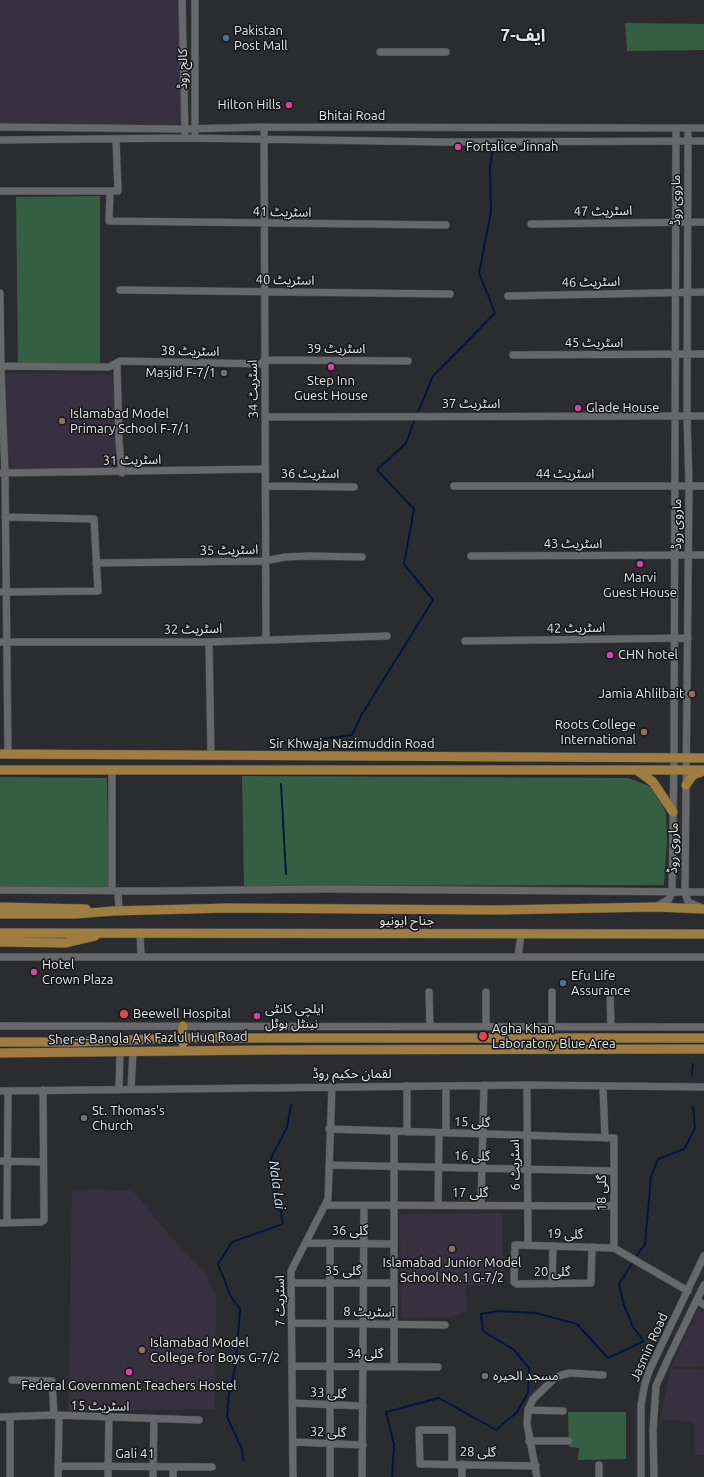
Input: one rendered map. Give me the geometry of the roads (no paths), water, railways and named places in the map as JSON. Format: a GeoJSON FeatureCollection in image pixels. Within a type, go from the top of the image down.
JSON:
{"type":"FeatureCollection","features":[{"type":"Feature","properties":{"kind":"main road","name":"Sir Khwaja Nazimuddin Road"},"geometry":{"type":"LineString","coordinates":[[4,754],[704,758]]}},
{"type":"Feature","properties":{"kind":"main road"},"geometry":{"type":"LineString","coordinates":[[54,754],[55,770]]}},
{"type":"Feature","properties":{"kind":"main road","name":"Sir Khwaja Nazimuddin Road"},"geometry":{"type":"LineString","coordinates":[[0,770],[704,771]]}},
{"type":"Feature","properties":{"kind":"main road"},"geometry":{"type":"LineString","coordinates":[[637,771],[653,782],[673,812]]}},
{"type":"Feature","properties":{"kind":"main road"},"geometry":{"type":"LineString","coordinates":[[686,785],[693,775],[704,771]]}},
{"type":"Feature","properties":{"kind":"main road"},"geometry":{"type":"LineString","coordinates":[[0,907],[62,907],[116,911]]}},
{"type":"Feature","properties":{"kind":"main road","name":"جناح ایونیو"},"geometry":{"type":"LineString","coordinates":[[116,911],[236,908],[496,910],[656,907],[704,908]]}},
{"type":"Feature","properties":{"kind":"main road"},"geometry":{"type":"LineString","coordinates":[[0,914],[76,914],[116,911]]}},
{"type":"Feature","properties":{"kind":"main road"},"geometry":{"type":"LineString","coordinates":[[0,933],[110,932]]}},
{"type":"Feature","properties":{"kind":"main road"},"geometry":{"type":"LineString","coordinates":[[0,942],[65,943],[110,932]]}},
{"type":"Feature","properties":{"kind":"main road","name":"جناح ایونیو"},"geometry":{"type":"LineString","coordinates":[[110,932],[704,934]]}},
{"type":"Feature","properties":{"kind":"main road"},"geometry":{"type":"LineString","coordinates":[[183,1026],[183,1050]]}},
{"type":"Feature","properties":{"kind":"main road","name":"Sher-e-Bangla A K Fazlul Huq Road"},"geometry":{"type":"LineString","coordinates":[[0,1042],[74,1042],[183,1038],[704,1038]]}},
{"type":"Feature","properties":{"kind":"main road"},"geometry":{"type":"LineString","coordinates":[[506,1050],[507,1038]]}},
{"type":"Feature","properties":{"kind":"main road","name":"Sher-e-Bangla A K Fazlul Huq Road"},"geometry":{"type":"LineString","coordinates":[[0,1052],[133,1052],[183,1050],[704,1049]]}},
{"type":"Feature","properties":{"kind":"street","name":"کالج روڈ"},"geometry":{"type":"LineString","coordinates":[[182,0],[184,138]]}},
{"type":"Feature","properties":{"kind":"street","name":"کالج روڈ"},"geometry":{"type":"LineString","coordinates":[[195,0],[195,138]]}},
{"type":"Feature","properties":{"kind":"street"},"geometry":{"type":"LineString","coordinates":[[380,52],[446,52]]}},
{"type":"Feature","properties":{"kind":"street","name":"Bhitai Road"},"geometry":{"type":"LineString","coordinates":[[0,127],[185,129],[264,127],[704,128]]}},
{"type":"Feature","properties":{"kind":"street","name":"اسٹریٹ 34"},"geometry":{"type":"LineString","coordinates":[[264,127],[266,639]]}},
{"type":"Feature","properties":{"kind":"street"},"geometry":{"type":"LineString","coordinates":[[446,128],[446,142]]}},
{"type":"Feature","properties":{"kind":"street","name":"ماروی روڈ"},"geometry":{"type":"LineString","coordinates":[[656,907],[665,903],[672,892],[675,638],[676,355],[674,292],[676,128]]}},
{"type":"Feature","properties":{"kind":"street","name":"ماروی روڈ"},"geometry":{"type":"LineString","coordinates":[[688,128],[689,292],[687,416],[689,555],[685,892],[688,902],[704,908]]}},
{"type":"Feature","properties":{"kind":"street","name":"Bhitai Road"},"geometry":{"type":"LineString","coordinates":[[0,140],[195,138],[446,142],[704,141]]}},
{"type":"Feature","properties":{"kind":"street"},"geometry":{"type":"LineString","coordinates":[[0,191],[118,191],[116,140]]}},
{"type":"Feature","properties":{"kind":"street","name":"اسٹریٹ 41"},"geometry":{"type":"LineString","coordinates":[[110,192],[109,221],[446,225]]}},
{"type":"Feature","properties":{"kind":"street","name":"اسٹریٹ 47"},"geometry":{"type":"LineString","coordinates":[[531,224],[704,222]]}},
{"type":"Feature","properties":{"kind":"street","name":"اسٹریٹ 40"},"geometry":{"type":"LineString","coordinates":[[120,290],[450,294]]}},
{"type":"Feature","properties":{"kind":"street","name":"اسٹریٹ 46"},"geometry":{"type":"LineString","coordinates":[[508,296],[704,292]]}},
{"type":"Feature","properties":{"kind":"street"},"geometry":{"type":"LineString","coordinates":[[0,293],[2,473],[6,517],[3,527],[4,754]]}},
{"type":"Feature","properties":{"kind":"street","name":"اسٹریٹ 45"},"geometry":{"type":"LineString","coordinates":[[513,355],[704,354]]}},
{"type":"Feature","properties":{"kind":"street","name":"اسٹریٹ 38"},"geometry":{"type":"LineString","coordinates":[[0,366],[109,367],[120,361],[264,362]]}},
{"type":"Feature","properties":{"kind":"street","name":"اسٹریٹ 39"},"geometry":{"type":"LineString","coordinates":[[264,362],[408,361]]}},
{"type":"Feature","properties":{"kind":"street"},"geometry":{"type":"LineString","coordinates":[[117,364],[119,441],[122,473]]}},
{"type":"Feature","properties":{"kind":"street","name":"اسٹریٹ 37"},"geometry":{"type":"LineString","coordinates":[[266,417],[704,416]]}},
{"type":"Feature","properties":{"kind":"street","name":"اسٹریٹ 31"},"geometry":{"type":"LineString","coordinates":[[2,473],[122,473],[265,469]]}},
{"type":"Feature","properties":{"kind":"street","name":"اسٹریٹ 36"},"geometry":{"type":"LineString","coordinates":[[266,486],[354,487]]}},
{"type":"Feature","properties":{"kind":"street","name":"اسٹریٹ 44"},"geometry":{"type":"LineString","coordinates":[[454,486],[704,486]]}},
{"type":"Feature","properties":{"kind":"street"},"geometry":{"type":"LineString","coordinates":[[3,592],[97,592],[94,519],[6,517]]}},
{"type":"Feature","properties":{"kind":"street","name":"اسٹریٹ 43"},"geometry":{"type":"LineString","coordinates":[[471,556],[704,555]]}},
{"type":"Feature","properties":{"kind":"street","name":"اسٹریٹ 35"},"geometry":{"type":"LineString","coordinates":[[96,563],[265,561],[285,557],[310,556],[362,557]]}},
{"type":"Feature","properties":{"kind":"street","name":"اسٹریٹ 32"},"geometry":{"type":"LineString","coordinates":[[4,642],[209,642],[387,636]]}},
{"type":"Feature","properties":{"kind":"street","name":"اسٹریٹ 42"},"geometry":{"type":"LineString","coordinates":[[465,641],[688,638]]}},
{"type":"Feature","properties":{"kind":"street"},"geometry":{"type":"LineString","coordinates":[[209,642],[211,756]]}},
{"type":"Feature","properties":{"kind":"street"},"geometry":{"type":"LineString","coordinates":[[112,770],[116,911]]}},
{"type":"Feature","properties":{"kind":"street"},"geometry":{"type":"LineString","coordinates":[[0,890],[115,891],[325,889],[704,892]]}},
{"type":"Feature","properties":{"kind":"street"},"geometry":{"type":"LineString","coordinates":[[140,932],[140,957]]}},
{"type":"Feature","properties":{"kind":"street"},"geometry":{"type":"LineString","coordinates":[[518,957],[521,934]]}},
{"type":"Feature","properties":{"kind":"street"},"geometry":{"type":"LineString","coordinates":[[0,958],[704,957]]}},
{"type":"Feature","properties":{"kind":"street"},"geometry":{"type":"LineString","coordinates":[[429,992],[430,1026]]}},
{"type":"Feature","properties":{"kind":"street"},"geometry":{"type":"LineString","coordinates":[[486,992],[486,1026]]}},
{"type":"Feature","properties":{"kind":"street"},"geometry":{"type":"LineString","coordinates":[[552,992],[552,1026]]}},
{"type":"Feature","properties":{"kind":"street"},"geometry":{"type":"LineString","coordinates":[[610,992],[611,1027]]}},
{"type":"Feature","properties":{"kind":"street"},"geometry":{"type":"LineString","coordinates":[[0,1026],[704,1027]]}},
{"type":"Feature","properties":{"kind":"street"},"geometry":{"type":"LineString","coordinates":[[507,1038],[508,1026]]}},
{"type":"Feature","properties":{"kind":"street"},"geometry":{"type":"LineString","coordinates":[[119,1089],[120,1052]]}},
{"type":"Feature","properties":{"kind":"street"},"geometry":{"type":"LineString","coordinates":[[131,1089],[133,1052]]}},
{"type":"Feature","properties":{"kind":"street"},"geometry":{"type":"LineString","coordinates":[[481,1205],[484,1085]]}},
{"type":"Feature","properties":{"kind":"street","name":"لقمان حکیم روڈ"},"geometry":{"type":"LineString","coordinates":[[0,1091],[484,1085],[704,1087]]}},
{"type":"Feature","properties":{"kind":"street","name":"اسٹریٹ 6"},"geometry":{"type":"LineString","coordinates":[[527,1085],[526,1135],[528,1169],[528,1246]]}},
{"type":"Feature","properties":{"kind":"street","name":"اسٹریٹ 7"},"geometry":{"type":"LineString","coordinates":[[293,1477],[293,1323],[291,1271],[327,1205],[332,1086]]}},
{"type":"Feature","properties":{"kind":"street"},"geometry":{"type":"LineString","coordinates":[[407,1086],[407,1132]]}},
{"type":"Feature","properties":{"kind":"street"},"geometry":{"type":"LineString","coordinates":[[438,1205],[438,1167],[443,1133],[446,1086]]}},
{"type":"Feature","properties":{"kind":"street"},"geometry":{"type":"LineString","coordinates":[[603,1087],[605,1138]]}},
{"type":"Feature","properties":{"kind":"street"},"geometry":{"type":"LineString","coordinates":[[8,1091],[3,1161],[3,1223],[43,1222],[43,1090]]}},
{"type":"Feature","properties":{"kind":"street","name":"گلی 15"},"geometry":{"type":"LineString","coordinates":[[330,1129],[614,1138]]}},
{"type":"Feature","properties":{"kind":"street"},"geometry":{"type":"LineString","coordinates":[[394,1131],[394,1367]]}},
{"type":"Feature","properties":{"kind":"street","name":"گلی 18"},"geometry":{"type":"LineString","coordinates":[[614,1138],[614,1248]]}},
{"type":"Feature","properties":{"kind":"street"},"geometry":{"type":"LineString","coordinates":[[3,1161],[43,1162]]}},
{"type":"Feature","properties":{"kind":"street","name":"گلی 16"},"geometry":{"type":"LineString","coordinates":[[329,1165],[614,1171]]}},
{"type":"Feature","properties":{"kind":"street","name":"گلی 17"},"geometry":{"type":"LineString","coordinates":[[327,1205],[614,1206]]}},
{"type":"Feature","properties":{"kind":"street"},"geometry":{"type":"LineString","coordinates":[[362,1477],[364,1205]]}},
{"type":"Feature","properties":{"kind":"street","name":"گلی 36"},"geometry":{"type":"LineString","coordinates":[[306,1243],[394,1244]]}},
{"type":"Feature","properties":{"kind":"street"},"geometry":{"type":"LineString","coordinates":[[330,1243],[330,1477]]}},
{"type":"Feature","properties":{"kind":"street","name":"گلی 19"},"geometry":{"type":"LineString","coordinates":[[514,1282],[515,1245],[614,1248]]}},
{"type":"Feature","properties":{"kind":"street"},"geometry":{"type":"LineString","coordinates":[[552,1284],[554,1246]]}},
{"type":"Feature","properties":{"kind":"street","name":"گلی 20"},"geometry":{"type":"LineString","coordinates":[[514,1282],[552,1284],[591,1283],[592,1247]]}},
{"type":"Feature","properties":{"kind":"street"},"geometry":{"type":"LineString","coordinates":[[614,1248],[688,1291]]}},
{"type":"Feature","properties":{"kind":"street","name":"Jasmin Road"},"geometry":{"type":"LineString","coordinates":[[640,1477],[641,1405],[645,1384],[650,1369],[704,1256]]}},
{"type":"Feature","properties":{"kind":"street","name":"گلی 35"},"geometry":{"type":"LineString","coordinates":[[292,1283],[394,1283]]}},
{"type":"Feature","properties":{"kind":"street","name":"Jasmin Road"},"geometry":{"type":"LineString","coordinates":[[654,1477],[652,1430],[656,1386],[704,1285]]}},
{"type":"Feature","properties":{"kind":"street"},"geometry":{"type":"LineString","coordinates":[[697,1300],[704,1305]]}},
{"type":"Feature","properties":{"kind":"street","name":"اسٹریٹ 8"},"geometry":{"type":"LineString","coordinates":[[293,1323],[444,1325]]}},
{"type":"Feature","properties":{"kind":"street","name":"گلی 34"},"geometry":{"type":"LineString","coordinates":[[292,1366],[438,1367]]}},
{"type":"Feature","properties":{"kind":"street"},"geometry":{"type":"LineString","coordinates":[[537,1477],[527,1424],[528,1410],[532,1399],[555,1378],[566,1373],[603,1375]]}},
{"type":"Feature","properties":{"kind":"street"},"geometry":{"type":"LineString","coordinates":[[12,1380],[52,1381],[56,1416],[58,1477]]}},
{"type":"Feature","properties":{"kind":"street","name":"گلی 33"},"geometry":{"type":"LineString","coordinates":[[292,1403],[363,1406]]}},
{"type":"Feature","properties":{"kind":"street"},"geometry":{"type":"LineString","coordinates":[[528,1410],[563,1411]]}},
{"type":"Feature","properties":{"kind":"street","name":"اسٹریٹ 15"},"geometry":{"type":"LineString","coordinates":[[0,1417],[56,1416],[199,1420]]}},
{"type":"Feature","properties":{"kind":"street"},"geometry":{"type":"LineString","coordinates":[[10,1417],[10,1477]]}},
{"type":"Feature","properties":{"kind":"street"},"geometry":{"type":"LineString","coordinates":[[108,1477],[109,1418]]}},
{"type":"Feature","properties":{"kind":"street"},"geometry":{"type":"LineString","coordinates":[[153,1477],[154,1419]]}},
{"type":"Feature","properties":{"kind":"street","name":"گلی 28"},"geometry":{"type":"LineString","coordinates":[[452,1464],[452,1430],[419,1430],[420,1464],[536,1466]]}},
{"type":"Feature","properties":{"kind":"street"},"geometry":{"type":"LineString","coordinates":[[529,1441],[570,1441]]}},
{"type":"Feature","properties":{"kind":"street","name":"گلی 32"},"geometry":{"type":"LineString","coordinates":[[294,1442],[362,1445]]}},
{"type":"Feature","properties":{"kind":"street"},"geometry":{"type":"LineString","coordinates":[[462,1464],[462,1477]]}},
{"type":"Feature","properties":{"kind":"street"},"geometry":{"type":"LineString","coordinates":[[599,1465],[599,1477]]}},
{"type":"Feature","properties":{"kind":"street","name":"Gali 41"},"geometry":{"type":"LineString","coordinates":[[58,1466],[212,1467]]}},
{"type":"Feature","properties":{"kind":"street"},"geometry":{"type":"LineString","coordinates":[[173,1467],[173,1477]]}},
{"type":"Feature","properties":{"kind":"waterway"},"geometry":{"type":"LineString","coordinates":[[418,412],[433,376],[495,313],[479,273],[491,212],[490,167],[493,147]]}},
{"type":"Feature","properties":{"kind":"waterway"},"geometry":{"type":"LineString","coordinates":[[289,743],[352,735],[362,714],[433,600],[404,564],[414,509],[377,470],[406,443],[415,419]]}},
{"type":"Feature","properties":{"kind":"waterway"},"geometry":{"type":"LineString","coordinates":[[281,784],[286,874]]}},
{"type":"Feature","properties":{"kind":"waterway"},"geometry":{"type":"LineString","coordinates":[[692,1075],[693,1064]]}},
{"type":"Feature","properties":{"kind":"waterway","name":"Nala Lai"},"geometry":{"type":"LineString","coordinates":[[243,1460],[242,1449],[227,1417],[229,1394],[236,1364],[240,1309],[231,1297],[218,1264],[232,1242],[283,1224],[271,1158],[287,1127],[291,1105]]}},
{"type":"Feature","properties":{"kind":"waterway"},"geometry":{"type":"LineString","coordinates":[[635,1258],[645,1244],[651,1177],[658,1159],[684,1149],[695,1128],[693,1106]]}},
{"type":"Feature","properties":{"kind":"waterway"},"geometry":{"type":"LineString","coordinates":[[392,1477],[394,1444],[386,1412],[439,1398],[496,1430],[517,1412],[528,1393],[529,1368],[514,1350],[483,1331],[481,1314],[498,1311],[536,1313],[577,1324],[608,1358],[644,1341],[633,1327],[624,1305],[619,1284],[633,1262]]}},
{"type":"Feature","properties":{"kind":"place","name":"Pakistan Post Mall"},"geometry":{"type":"Point","coordinates":[226,38]}},
{"type":"Feature","properties":{"kind":"place","name":"Hilton Hills"},"geometry":{"type":"Point","coordinates":[289,105]}},
{"type":"Feature","properties":{"kind":"place","name":"Fortalice Jinnah"},"geometry":{"type":"Point","coordinates":[458,147]}},
{"type":"Feature","properties":{"kind":"place","name":"Step Inn Guest House"},"geometry":{"type":"Point","coordinates":[331,367]}},
{"type":"Feature","properties":{"kind":"place","name":"Masjid F-7/1"},"geometry":{"type":"Point","coordinates":[224,373]}},
{"type":"Feature","properties":{"kind":"place","name":"Glade House"},"geometry":{"type":"Point","coordinates":[578,408]}},
{"type":"Feature","properties":{"kind":"place","name":"Islamabad Model Primary School F-7/1"},"geometry":{"type":"Point","coordinates":[62,421]}},
{"type":"Feature","properties":{"kind":"place","name":"Marvi Guest House"},"geometry":{"type":"Point","coordinates":[640,564]}},
{"type":"Feature","properties":{"kind":"place","name":"CHN hotel"},"geometry":{"type":"Point","coordinates":[610,655]}},
{"type":"Feature","properties":{"kind":"place","name":"Jamia Ahlilbait"},"geometry":{"type":"Point","coordinates":[692,694]}},
{"type":"Feature","properties":{"kind":"place","name":"Roots College International"},"geometry":{"type":"Point","coordinates":[644,732]}},
{"type":"Feature","properties":{"kind":"place","name":"Hotel Crown Plaza"},"geometry":{"type":"Point","coordinates":[34,972]}},
{"type":"Feature","properties":{"kind":"place","name":"Efu Life Assurance"},"geometry":{"type":"Point","coordinates":[563,983]}},
{"type":"Feature","properties":{"kind":"place","name":"Beewell Hospital"},"geometry":{"type":"Point","coordinates":[124,1014]}},
{"type":"Feature","properties":{"kind":"place","name":"ایلچی کانٹی نینٹل ہوٹل"},"geometry":{"type":"Point","coordinates":[257,1016]}},
{"type":"Feature","properties":{"kind":"place","name":"Agha Khan Laboratory Blue Area"},"geometry":{"type":"Point","coordinates":[483,1036]}},
{"type":"Feature","properties":{"kind":"place","name":"St. Thomas's Church"},"geometry":{"type":"Point","coordinates":[84,1118]}},
{"type":"Feature","properties":{"kind":"place","name":"Islamabad Junior Model School No.1 G-7/2"},"geometry":{"type":"Point","coordinates":[452,1249]}},
{"type":"Feature","properties":{"kind":"place","name":"Islamabad Model College for Boys G-7/2"},"geometry":{"type":"Point","coordinates":[142,1350]}},
{"type":"Feature","properties":{"kind":"place","name":"Federal Government Teachers Hostel"},"geometry":{"type":"Point","coordinates":[129,1372]}},
{"type":"Feature","properties":{"kind":"place","name":"مسجد الحیرہ"},"geometry":{"type":"Point","coordinates":[485,1376]}},
{"type":"Feature","properties":{"kind":"district","name":"ایف-7"},"geometry":{"type":"Point","coordinates":[523,35]}}]}
